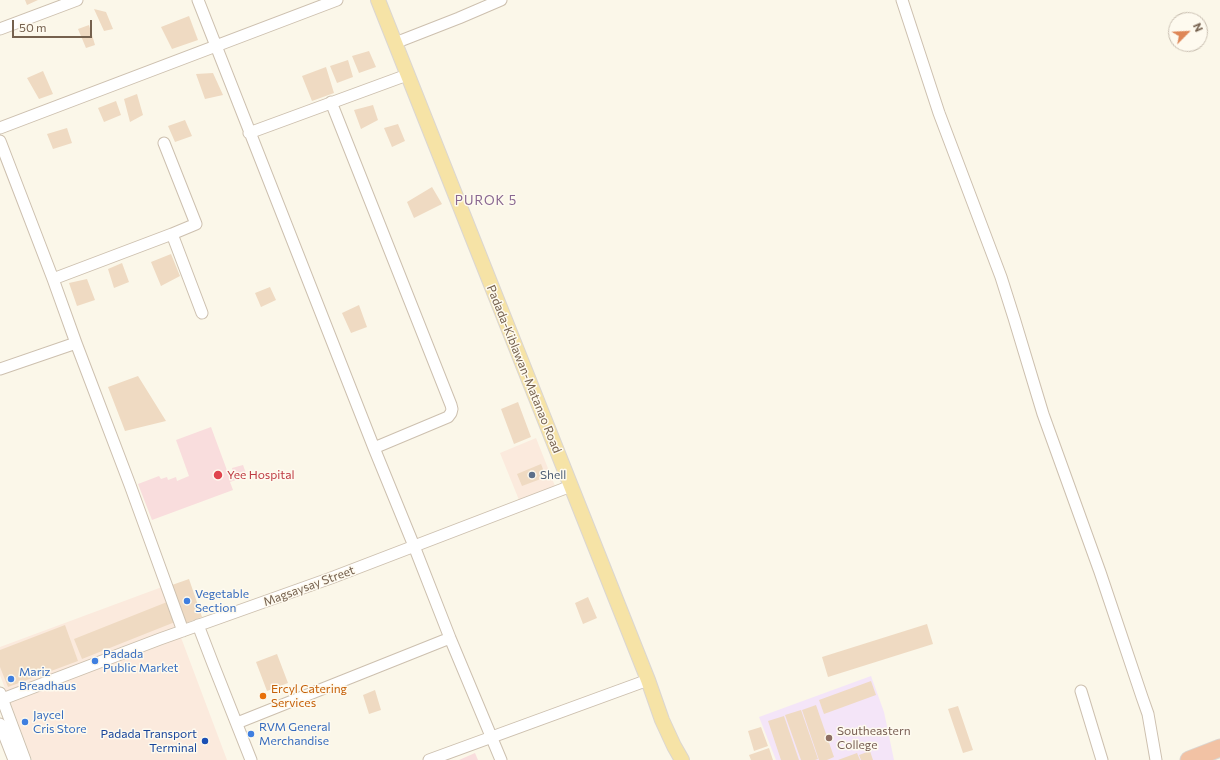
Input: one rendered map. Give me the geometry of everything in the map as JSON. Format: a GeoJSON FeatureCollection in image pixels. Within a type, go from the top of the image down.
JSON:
{"type":"FeatureCollection","features":[{"type":"Feature","properties":{"kind":"highway"},"geometry":{"type":"LineString","coordinates":[[1189,760],[1220,748]]}},
{"type":"Feature","properties":{"kind":"main road","name":"Padada-Kiblawan-Matanao Road"},"geometry":{"type":"LineString","coordinates":[[378,0],[648,680],[662,720],[682,760]]}},
{"type":"Feature","properties":{"kind":"street"},"geometry":{"type":"LineString","coordinates":[[0,28],[77,0]]}},
{"type":"Feature","properties":{"kind":"street"},"geometry":{"type":"LineString","coordinates":[[198,0],[374,448],[450,638],[501,760]]}},
{"type":"Feature","properties":{"kind":"street"},"geometry":{"type":"LineString","coordinates":[[0,128],[337,0]]}},
{"type":"Feature","properties":{"kind":"street"},"geometry":{"type":"LineString","coordinates":[[395,43],[501,0]]}},
{"type":"Feature","properties":{"kind":"street"},"geometry":{"type":"LineString","coordinates":[[902,0],[939,113],[1003,284],[1043,414],[1100,572],[1142,696],[1148,714],[1156,760]]}},
{"type":"Feature","properties":{"kind":"street"},"geometry":{"type":"LineString","coordinates":[[249,132],[407,75]]}},
{"type":"Feature","properties":{"kind":"street"},"geometry":{"type":"LineString","coordinates":[[331,102],[452,409],[448,417],[374,448]]}},
{"type":"Feature","properties":{"kind":"street"},"geometry":{"type":"LineString","coordinates":[[0,141],[128,478],[183,630]]}},
{"type":"Feature","properties":{"kind":"street"},"geometry":{"type":"LineString","coordinates":[[53,279],[196,224],[164,142]]}},
{"type":"Feature","properties":{"kind":"street"},"geometry":{"type":"LineString","coordinates":[[172,234],[202,313]]}},
{"type":"Feature","properties":{"kind":"street"},"geometry":{"type":"LineString","coordinates":[[0,369],[76,343]]}},
{"type":"Feature","properties":{"kind":"street","name":"Magsaysay Street"},"geometry":{"type":"LineString","coordinates":[[1,697],[183,630],[331,578],[571,486]]}},
{"type":"Feature","properties":{"kind":"street"},"geometry":{"type":"LineString","coordinates":[[198,625],[212,664],[251,760]]}},
{"type":"Feature","properties":{"kind":"street"},"geometry":{"type":"LineString","coordinates":[[237,723],[450,638]]}},
{"type":"Feature","properties":{"kind":"street"},"geometry":{"type":"LineString","coordinates":[[428,760],[648,680]]}},
{"type":"Feature","properties":{"kind":"street"},"geometry":{"type":"LineString","coordinates":[[1081,691],[1102,760]]}},
{"type":"Feature","properties":{"kind":"street"},"geometry":{"type":"LineString","coordinates":[[1,697],[25,760]]}},
{"type":"Feature","properties":{"kind":"street"},"geometry":{"type":"LineString","coordinates":[[0,724],[14,760]]}},
{"type":"Feature","properties":{"kind":"shaded area","name":"Yee Hospital"},"geometry":{"type":"Polygon","coordinates":[[[211,427],[228,473],[233,472],[232,468],[243,465],[247,476],[230,482],[233,490],[152,520],[138,484],[159,476],[161,479],[167,477],[168,480],[176,477],[177,481],[189,476],[176,440],[211,427]]]}},
{"type":"Feature","properties":{"kind":"shaded area"},"geometry":{"type":"Polygon","coordinates":[[[536,438],[555,486],[519,500],[500,453],[536,438]]]}},
{"type":"Feature","properties":{"kind":"shaded area","name":"Padada Public Market"},"geometry":{"type":"Polygon","coordinates":[[[162,587],[227,760],[32,760],[0,675],[0,647],[162,587]]]}},
{"type":"Feature","properties":{"kind":"shaded area","name":"Southeastern College"},"geometry":{"type":"Polygon","coordinates":[[[871,676],[884,712],[894,760],[776,760],[759,717],[871,676]]]}},
{"type":"Feature","properties":{"kind":"shaded area"},"geometry":{"type":"Polygon","coordinates":[[[475,753],[478,760],[459,760],[475,753]]]}},
{"type":"Feature","properties":{"kind":"building"},"geometry":{"type":"Polygon","coordinates":[[[25,0],[38,0],[27,5],[25,0]]]}},
{"type":"Feature","properties":{"kind":"building"},"geometry":{"type":"Polygon","coordinates":[[[94,9],[106,12],[113,29],[104,31],[94,9]]]}},
{"type":"Feature","properties":{"kind":"building"},"geometry":{"type":"Polygon","coordinates":[[[189,16],[198,40],[172,49],[161,27],[189,16]]]}},
{"type":"Feature","properties":{"kind":"building"},"geometry":{"type":"Polygon","coordinates":[[[89,25],[95,45],[86,48],[78,29],[89,25]]]}},
{"type":"Feature","properties":{"kind":"building"},"geometry":{"type":"Polygon","coordinates":[[[369,51],[376,67],[359,73],[352,56],[369,51]]]}},
{"type":"Feature","properties":{"kind":"building"},"geometry":{"type":"Polygon","coordinates":[[[348,60],[353,77],[337,83],[330,66],[348,60]]]}},
{"type":"Feature","properties":{"kind":"building"},"geometry":{"type":"Polygon","coordinates":[[[326,67],[334,93],[312,101],[302,76],[326,67]]]}},
{"type":"Feature","properties":{"kind":"building"},"geometry":{"type":"Polygon","coordinates":[[[43,71],[53,94],[39,99],[27,78],[43,71]]]}},
{"type":"Feature","properties":{"kind":"building"},"geometry":{"type":"Polygon","coordinates":[[[213,73],[223,95],[205,99],[196,74],[213,73]]]}},
{"type":"Feature","properties":{"kind":"building"},"geometry":{"type":"Polygon","coordinates":[[[137,94],[143,115],[130,122],[124,99],[137,94]]]}},
{"type":"Feature","properties":{"kind":"building"},"geometry":{"type":"Polygon","coordinates":[[[116,101],[121,115],[104,122],[98,108],[116,101]]]}},
{"type":"Feature","properties":{"kind":"building"},"geometry":{"type":"Polygon","coordinates":[[[373,105],[378,120],[361,129],[354,110],[373,105]]]}},
{"type":"Feature","properties":{"kind":"building"},"geometry":{"type":"Polygon","coordinates":[[[185,120],[192,136],[175,142],[168,126],[185,120]]]}},
{"type":"Feature","properties":{"kind":"building"},"geometry":{"type":"Polygon","coordinates":[[[398,124],[405,141],[392,147],[384,128],[398,124]]]}},
{"type":"Feature","properties":{"kind":"building"},"geometry":{"type":"Polygon","coordinates":[[[67,128],[72,143],[53,149],[47,134],[67,128]]]}},
{"type":"Feature","properties":{"kind":"building"},"geometry":{"type":"Polygon","coordinates":[[[432,187],[442,204],[414,218],[407,202],[432,187]]]}},
{"type":"Feature","properties":{"kind":"building"},"geometry":{"type":"Polygon","coordinates":[[[171,254],[180,276],[161,286],[151,262],[171,254]]]}},
{"type":"Feature","properties":{"kind":"building"},"geometry":{"type":"Polygon","coordinates":[[[122,263],[129,282],[114,288],[108,269],[122,263]]]}},
{"type":"Feature","properties":{"kind":"building"},"geometry":{"type":"Polygon","coordinates":[[[87,279],[95,300],[77,306],[69,283],[87,279]]]}},
{"type":"Feature","properties":{"kind":"building"},"geometry":{"type":"Polygon","coordinates":[[[270,287],[276,300],[261,307],[255,293],[270,287]]]}},
{"type":"Feature","properties":{"kind":"building"},"geometry":{"type":"Polygon","coordinates":[[[359,305],[367,327],[351,333],[342,313],[359,305]]]}},
{"type":"Feature","properties":{"kind":"building"},"geometry":{"type":"Polygon","coordinates":[[[138,376],[166,421],[125,431],[108,387],[138,376]]]}},
{"type":"Feature","properties":{"kind":"building"},"geometry":{"type":"Polygon","coordinates":[[[518,402],[531,437],[514,444],[501,409],[518,402]]]}},
{"type":"Feature","properties":{"kind":"building","name":"Shell"},"geometry":{"type":"Polygon","coordinates":[[[541,464],[546,477],[522,486],[517,474],[541,464]]]}},
{"type":"Feature","properties":{"kind":"building","name":"Vegetable Section"},"geometry":{"type":"Polygon","coordinates":[[[189,579],[202,617],[186,623],[172,585],[189,579]]]}},
{"type":"Feature","properties":{"kind":"building"},"geometry":{"type":"Polygon","coordinates":[[[588,597],[597,618],[583,624],[575,603],[588,597]]]}},
{"type":"Feature","properties":{"kind":"building"},"geometry":{"type":"Polygon","coordinates":[[[167,602],[175,622],[82,659],[74,639],[167,602]]]}},
{"type":"Feature","properties":{"kind":"building"},"geometry":{"type":"Polygon","coordinates":[[[927,624],[933,644],[828,677],[822,657],[927,624]]]}},
{"type":"Feature","properties":{"kind":"building"},"geometry":{"type":"Polygon","coordinates":[[[65,625],[78,661],[8,687],[0,667],[0,650],[65,625]]]}},
{"type":"Feature","properties":{"kind":"building"},"geometry":{"type":"Polygon","coordinates":[[[277,654],[288,683],[267,691],[256,662],[277,654]]]}},
{"type":"Feature","properties":{"kind":"building"},"geometry":{"type":"Polygon","coordinates":[[[871,681],[876,695],[824,714],[819,700],[871,681]]]}},
{"type":"Feature","properties":{"kind":"building"},"geometry":{"type":"Polygon","coordinates":[[[375,690],[381,710],[369,714],[363,695],[375,690]]]}},
{"type":"Feature","properties":{"kind":"building"},"geometry":{"type":"Polygon","coordinates":[[[816,705],[834,757],[827,760],[819,760],[802,710],[816,705]]]}},
{"type":"Feature","properties":{"kind":"building"},"geometry":{"type":"Polygon","coordinates":[[[958,706],[973,750],[963,753],[948,709],[958,706]]]}},
{"type":"Feature","properties":{"kind":"building"},"geometry":{"type":"Polygon","coordinates":[[[801,710],[818,759],[815,760],[801,760],[785,715],[801,710]]]}},
{"type":"Feature","properties":{"kind":"building"},"geometry":{"type":"Polygon","coordinates":[[[784,716],[799,760],[781,760],[768,721],[784,716]]]}},
{"type":"Feature","properties":{"kind":"building"},"geometry":{"type":"Polygon","coordinates":[[[761,727],[768,746],[754,751],[748,731],[761,727]]]}},
{"type":"Feature","properties":{"kind":"building"},"geometry":{"type":"Polygon","coordinates":[[[769,748],[773,760],[751,760],[749,755],[769,748]]]}},
{"type":"Feature","properties":{"kind":"building"},"geometry":{"type":"Polygon","coordinates":[[[870,751],[873,760],[861,760],[859,755],[870,751]]]}},
{"type":"Feature","properties":{"kind":"building"},"geometry":{"type":"Polygon","coordinates":[[[857,753],[860,760],[838,760],[857,753]]]}},
{"type":"Feature","properties":{"kind":"place","name":"Yee Hospital"},"geometry":{"type":"Point","coordinates":[218,475]}},
{"type":"Feature","properties":{"kind":"place","name":"Shell"},"geometry":{"type":"Point","coordinates":[532,475]}},
{"type":"Feature","properties":{"kind":"place","name":"Vegetable Section"},"geometry":{"type":"Point","coordinates":[187,601]}},
{"type":"Feature","properties":{"kind":"place","name":"Padada Public Market"},"geometry":{"type":"Point","coordinates":[95,661]}},
{"type":"Feature","properties":{"kind":"place","name":"Mariz Breadhaus"},"geometry":{"type":"Point","coordinates":[11,679]}},
{"type":"Feature","properties":{"kind":"place","name":"Ercyl Catering Services"},"geometry":{"type":"Point","coordinates":[263,696]}},
{"type":"Feature","properties":{"kind":"place","name":"Jaycel Cris Store"},"geometry":{"type":"Point","coordinates":[25,722]}},
{"type":"Feature","properties":{"kind":"place","name":"RVM General Merchandise"},"geometry":{"type":"Point","coordinates":[251,734]}},
{"type":"Feature","properties":{"kind":"place","name":"Southeastern College"},"geometry":{"type":"Point","coordinates":[829,738]}},
{"type":"Feature","properties":{"kind":"place","name":"Padada Transport Terminal"},"geometry":{"type":"Point","coordinates":[205,741]}},
{"type":"Feature","properties":{"kind":"district","name":"PUROK 5"},"geometry":{"type":"Point","coordinates":[486,201]}}]}
